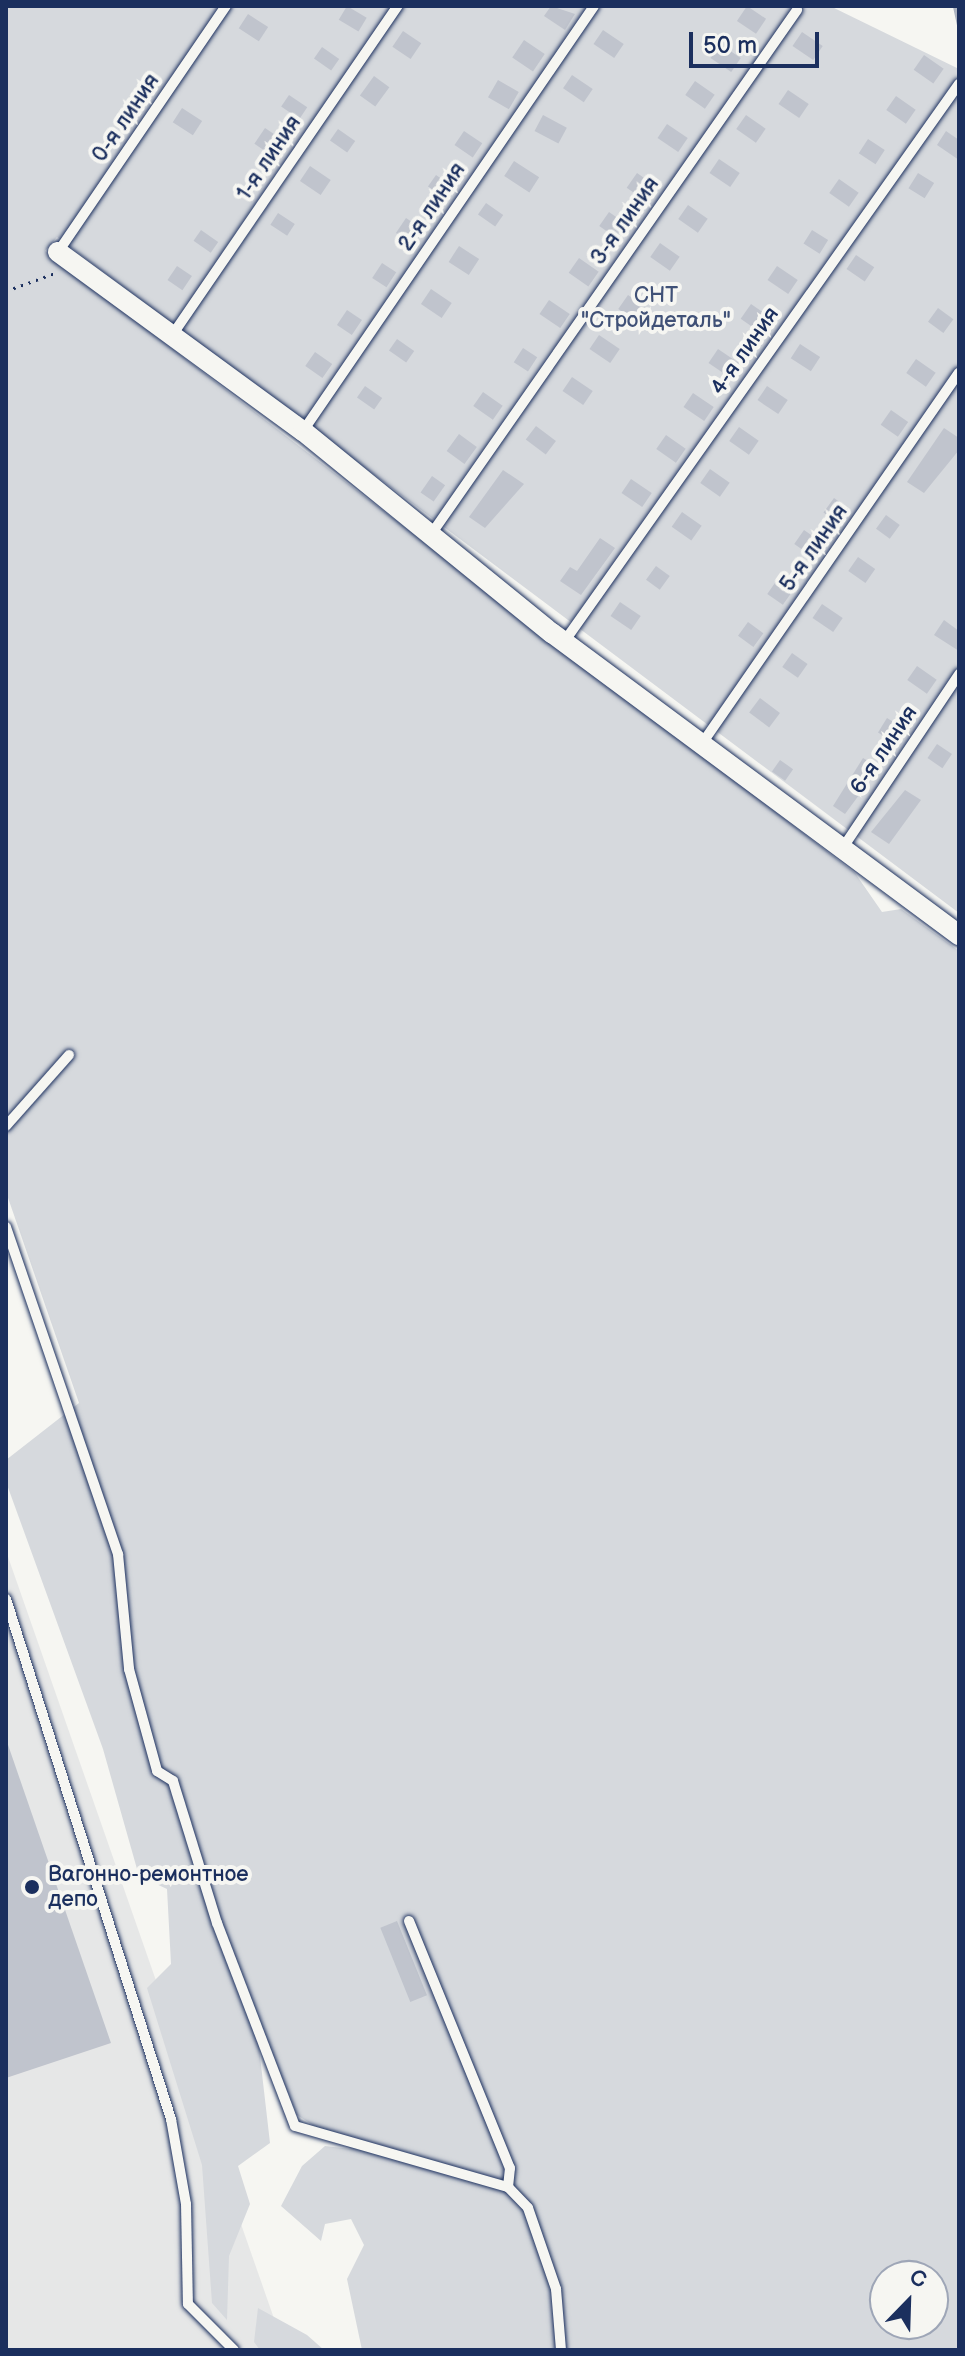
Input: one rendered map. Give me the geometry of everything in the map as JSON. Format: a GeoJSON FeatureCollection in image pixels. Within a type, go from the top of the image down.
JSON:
{"type":"FeatureCollection","features":[{"type":"Feature","properties":{"kind":"street"},"geometry":{"type":"LineString","coordinates":[[66,258],[303,431],[564,642],[959,935]]}},
{"type":"Feature","properties":{"kind":"lane","name":"0-я линия"},"geometry":{"type":"LineString","coordinates":[[66,258],[226,6]]}},
{"type":"Feature","properties":{"kind":"lane","name":"1-я линия"},"geometry":{"type":"LineString","coordinates":[[173,334],[398,6]]}},
{"type":"Feature","properties":{"kind":"lane","name":"2-я линия"},"geometry":{"type":"LineString","coordinates":[[303,431],[594,6]]}},
{"type":"Feature","properties":{"kind":"lane","name":"3-я линия"},"geometry":{"type":"LineString","coordinates":[[432,533],[797,10]]}},
{"type":"Feature","properties":{"kind":"lane","name":"4-я линия"},"geometry":{"type":"LineString","coordinates":[[564,642],[959,84]]}},
{"type":"Feature","properties":{"kind":"lane","name":"5-я линия"},"geometry":{"type":"LineString","coordinates":[[701,745],[959,373]]}},
{"type":"Feature","properties":{"kind":"lane","name":"6-я линия"},"geometry":{"type":"LineString","coordinates":[[842,849],[959,674]]}},
{"type":"Feature","properties":{"kind":"lane"},"geometry":{"type":"LineString","coordinates":[[6,1126],[69,1055]]}},
{"type":"Feature","properties":{"kind":"lane"},"geometry":{"type":"LineString","coordinates":[[6,1227],[118,1554],[129,1669],[157,1771],[173,1781],[217,1923],[295,2126],[508,2187],[528,2208],[556,2289],[561,2350]]}},
{"type":"Feature","properties":{"kind":"lane"},"geometry":{"type":"LineString","coordinates":[[6,1599],[171,2119],[186,2204],[188,2304],[234,2350]]}},
{"type":"Feature","properties":{"kind":"lane"},"geometry":{"type":"LineString","coordinates":[[409,1921],[510,2168],[508,2187]]}},
{"type":"Feature","properties":{"kind":"path"},"geometry":{"type":"LineString","coordinates":[[6,291],[66,258]]}},
{"type":"Feature","properties":{"kind":"shaded area"},"geometry":{"type":"Polygon","coordinates":[[[6,1551],[285,2350],[6,2350],[6,1551]]]}},
{"type":"Feature","properties":{"kind":"green space","name":"СНТ \"Стройдеталь\""},"geometry":{"type":"Polygon","coordinates":[[[6,6],[830,6],[959,69],[959,913],[57,237],[45,251],[855,873],[882,912],[901,909],[959,951],[959,2350],[362,2350],[347,2279],[364,2245],[351,2219],[325,2224],[321,2241],[281,2206],[302,2166],[325,2146],[351,2149],[297,2115],[274,2058],[258,2039],[270,2143],[238,2166],[250,2204],[229,2256],[227,2320],[212,2303],[202,2165],[147,1988],[171,1964],[167,1889],[139,1876],[103,1749],[6,1482],[6,1460],[79,1403],[6,1192],[6,6]]]}},
{"type":"Feature","properties":{"kind":"green space"},"geometry":{"type":"Polygon","coordinates":[[[258,2308],[307,2335],[324,2350],[260,2350],[254,2342],[258,2308]]]}},
{"type":"Feature","properties":{"kind":"building"},"geometry":{"type":"Polygon","coordinates":[[[347,6],[367,18],[358,32],[339,20],[347,6]]]}},
{"type":"Feature","properties":{"kind":"building"},"geometry":{"type":"Polygon","coordinates":[[[551,6],[575,14],[565,30],[544,16],[551,6]]]}},
{"type":"Feature","properties":{"kind":"building"},"geometry":{"type":"Polygon","coordinates":[[[747,6],[766,19],[756,34],[737,21],[747,6]]]}},
{"type":"Feature","properties":{"kind":"building"},"geometry":{"type":"Polygon","coordinates":[[[248,14],[268,27],[259,41],[239,28],[248,14]]]}},
{"type":"Feature","properties":{"kind":"building"},"geometry":{"type":"Polygon","coordinates":[[[603,30],[624,44],[614,58],[593,44],[603,30]]]}},
{"type":"Feature","properties":{"kind":"building"},"geometry":{"type":"Polygon","coordinates":[[[403,31],[421,43],[411,59],[392,47],[403,31]]]}},
{"type":"Feature","properties":{"kind":"building"},"geometry":{"type":"Polygon","coordinates":[[[802,32],[823,46],[813,60],[792,46],[802,32]]]}},
{"type":"Feature","properties":{"kind":"building"},"geometry":{"type":"Polygon","coordinates":[[[524,40],[545,54],[533,71],[512,57],[524,40]]]}},
{"type":"Feature","properties":{"kind":"building"},"geometry":{"type":"Polygon","coordinates":[[[720,44],[741,58],[731,72],[710,58],[720,44]]]}},
{"type":"Feature","properties":{"kind":"building"},"geometry":{"type":"Polygon","coordinates":[[[322,47],[339,59],[331,71],[314,58],[322,47]]]}},
{"type":"Feature","properties":{"kind":"building"},"geometry":{"type":"Polygon","coordinates":[[[924,55],[944,69],[933,84],[914,70],[924,55]]]}},
{"type":"Feature","properties":{"kind":"building"},"geometry":{"type":"Polygon","coordinates":[[[572,75],[593,89],[584,102],[563,88],[572,75]]]}},
{"type":"Feature","properties":{"kind":"building"},"geometry":{"type":"Polygon","coordinates":[[[374,76],[389,87],[375,107],[360,95],[374,76]]]}},
{"type":"Feature","properties":{"kind":"building"},"geometry":{"type":"Polygon","coordinates":[[[498,80],[519,92],[509,109],[488,97],[498,80]]]}},
{"type":"Feature","properties":{"kind":"building"},"geometry":{"type":"Polygon","coordinates":[[[695,81],[715,95],[705,109],[685,95],[695,81]]]}},
{"type":"Feature","properties":{"kind":"building"},"geometry":{"type":"Polygon","coordinates":[[[788,90],[809,104],[799,118],[778,104],[788,90]]]}},
{"type":"Feature","properties":{"kind":"building"},"geometry":{"type":"Polygon","coordinates":[[[289,95],[307,107],[299,119],[281,107],[289,95]]]}},
{"type":"Feature","properties":{"kind":"building"},"geometry":{"type":"Polygon","coordinates":[[[896,96],[916,110],[906,124],[886,110],[896,96]]]}},
{"type":"Feature","properties":{"kind":"building"},"geometry":{"type":"Polygon","coordinates":[[[182,108],[202,121],[193,135],[173,122],[182,108]]]}},
{"type":"Feature","properties":{"kind":"building"},"geometry":{"type":"Polygon","coordinates":[[[543,115],[567,128],[558,144],[535,131],[543,115]]]}},
{"type":"Feature","properties":{"kind":"building"},"geometry":{"type":"Polygon","coordinates":[[[746,115],[766,129],[756,143],[736,129],[746,115]]]}},
{"type":"Feature","properties":{"kind":"building"},"geometry":{"type":"Polygon","coordinates":[[[667,124],[688,138],[678,152],[657,138],[667,124]]]}},
{"type":"Feature","properties":{"kind":"building"},"geometry":{"type":"Polygon","coordinates":[[[265,128],[283,140],[273,156],[254,144],[265,128]]]}},
{"type":"Feature","properties":{"kind":"building"},"geometry":{"type":"Polygon","coordinates":[[[338,129],[355,141],[347,153],[330,140],[338,129]]]}},
{"type":"Feature","properties":{"kind":"building"},"geometry":{"type":"Polygon","coordinates":[[[464,131],[482,143],[473,157],[454,145],[464,131]]]}},
{"type":"Feature","properties":{"kind":"building"},"geometry":{"type":"Polygon","coordinates":[[[946,131],[959,140],[959,160],[937,145],[946,131]]]}},
{"type":"Feature","properties":{"kind":"building"},"geometry":{"type":"Polygon","coordinates":[[[868,139],[885,150],[876,164],[859,153],[868,139]]]}},
{"type":"Feature","properties":{"kind":"building"},"geometry":{"type":"Polygon","coordinates":[[[719,159],[740,173],[730,187],[709,173],[719,159]]]}},
{"type":"Feature","properties":{"kind":"building"},"geometry":{"type":"Polygon","coordinates":[[[514,161],[539,177],[529,192],[504,176],[514,161]]]}},
{"type":"Feature","properties":{"kind":"building"},"geometry":{"type":"Polygon","coordinates":[[[310,166],[331,180],[321,195],[300,181],[310,166]]]}},
{"type":"Feature","properties":{"kind":"building"},"geometry":{"type":"Polygon","coordinates":[[[637,173],[657,187],[646,202],[627,188],[637,173]]]}},
{"type":"Feature","properties":{"kind":"building"},"geometry":{"type":"Polygon","coordinates":[[[918,173],[934,183],[925,198],[908,188],[918,173]]]}},
{"type":"Feature","properties":{"kind":"building"},"geometry":{"type":"Polygon","coordinates":[[[436,175],[453,187],[445,199],[428,186],[436,175]]]}},
{"type":"Feature","properties":{"kind":"building"},"geometry":{"type":"Polygon","coordinates":[[[839,179],[859,193],[849,207],[829,193],[839,179]]]}},
{"type":"Feature","properties":{"kind":"building"},"geometry":{"type":"Polygon","coordinates":[[[486,203],[503,215],[495,227],[478,214],[486,203]]]}},
{"type":"Feature","properties":{"kind":"building"},"geometry":{"type":"Polygon","coordinates":[[[688,205],[708,219],[698,233],[678,219],[688,205]]]}},
{"type":"Feature","properties":{"kind":"building"},"geometry":{"type":"Polygon","coordinates":[[[609,212],[629,226],[619,240],[599,226],[609,212]]]}},
{"type":"Feature","properties":{"kind":"building"},"geometry":{"type":"Polygon","coordinates":[[[278,213],[295,224],[287,236],[270,225],[278,213]]]}},
{"type":"Feature","properties":{"kind":"building"},"geometry":{"type":"Polygon","coordinates":[[[406,218],[424,230],[414,245],[396,233],[406,218]]]}},
{"type":"Feature","properties":{"kind":"building"},"geometry":{"type":"Polygon","coordinates":[[[201,230],[218,242],[211,253],[194,241],[201,230]]]}},
{"type":"Feature","properties":{"kind":"building"},"geometry":{"type":"Polygon","coordinates":[[[812,230],[828,240],[820,254],[804,244],[812,230]]]}},
{"type":"Feature","properties":{"kind":"building"},"geometry":{"type":"Polygon","coordinates":[[[660,243],[680,257],[670,271],[650,257],[660,243]]]}},
{"type":"Feature","properties":{"kind":"building"},"geometry":{"type":"Polygon","coordinates":[[[459,246],[479,259],[469,275],[449,262],[459,246]]]}},
{"type":"Feature","properties":{"kind":"building"},"geometry":{"type":"Polygon","coordinates":[[[856,255],[874,267],[865,281],[846,269],[856,255]]]}},
{"type":"Feature","properties":{"kind":"building"},"geometry":{"type":"Polygon","coordinates":[[[579,258],[599,272],[588,287],[569,273],[579,258]]]}},
{"type":"Feature","properties":{"kind":"building"},"geometry":{"type":"Polygon","coordinates":[[[382,263],[396,272],[386,287],[372,278],[382,263]]]}},
{"type":"Feature","properties":{"kind":"building"},"geometry":{"type":"Polygon","coordinates":[[[177,266],[192,276],[182,290],[167,280],[177,266]]]}},
{"type":"Feature","properties":{"kind":"building"},"geometry":{"type":"Polygon","coordinates":[[[777,266],[798,280],[788,294],[767,280],[777,266]]]}},
{"type":"Feature","properties":{"kind":"building"},"geometry":{"type":"Polygon","coordinates":[[[431,289],[452,303],[442,318],[421,304],[431,289]]]}},
{"type":"Feature","properties":{"kind":"building"},"geometry":{"type":"Polygon","coordinates":[[[628,295],[648,309],[638,323],[618,309],[628,295]]]}},
{"type":"Feature","properties":{"kind":"building"},"geometry":{"type":"Polygon","coordinates":[[[549,300],[570,314],[560,328],[539,314],[549,300]]]}},
{"type":"Feature","properties":{"kind":"building"},"geometry":{"type":"Polygon","coordinates":[[[751,304],[771,318],[760,333],[741,319],[751,304]]]}},
{"type":"Feature","properties":{"kind":"building"},"geometry":{"type":"Polygon","coordinates":[[[938,308],[953,319],[943,333],[928,322],[938,308]]]}},
{"type":"Feature","properties":{"kind":"building"},"geometry":{"type":"Polygon","coordinates":[[[347,310],[362,320],[352,335],[337,325],[347,310]]]}},
{"type":"Feature","properties":{"kind":"building"},"geometry":{"type":"Polygon","coordinates":[[[599,335],[620,349],[610,363],[589,349],[599,335]]]}},
{"type":"Feature","properties":{"kind":"building"},"geometry":{"type":"Polygon","coordinates":[[[397,339],[414,351],[406,363],[389,350],[397,339]]]}},
{"type":"Feature","properties":{"kind":"building"},"geometry":{"type":"Polygon","coordinates":[[[800,344],[820,357],[811,371],[791,358],[800,344]]]}},
{"type":"Feature","properties":{"kind":"building"},"geometry":{"type":"Polygon","coordinates":[[[523,348],[537,357],[528,372],[514,362],[523,348]]]}},
{"type":"Feature","properties":{"kind":"building"},"geometry":{"type":"Polygon","coordinates":[[[718,349],[739,363],[729,377],[708,363],[718,349]]]}},
{"type":"Feature","properties":{"kind":"building"},"geometry":{"type":"Polygon","coordinates":[[[315,352],[332,364],[322,378],[305,366],[315,352]]]}},
{"type":"Feature","properties":{"kind":"building"},"geometry":{"type":"Polygon","coordinates":[[[916,359],[936,373],[926,387],[906,373],[916,359]]]}},
{"type":"Feature","properties":{"kind":"building"},"geometry":{"type":"Polygon","coordinates":[[[572,377],[593,391],[583,405],[562,391],[572,377]]]}},
{"type":"Feature","properties":{"kind":"building"},"geometry":{"type":"Polygon","coordinates":[[[365,386],[382,398],[374,410],[357,397],[365,386]]]}},
{"type":"Feature","properties":{"kind":"building"},"geometry":{"type":"Polygon","coordinates":[[[767,386],[788,400],[778,414],[757,400],[767,386]]]}},
{"type":"Feature","properties":{"kind":"building"},"geometry":{"type":"Polygon","coordinates":[[[483,392],[503,406],[493,420],[473,406],[483,392]]]}},
{"type":"Feature","properties":{"kind":"building"},"geometry":{"type":"Polygon","coordinates":[[[693,393],[714,407],[704,421],[683,407],[693,393]]]}},
{"type":"Feature","properties":{"kind":"building"},"geometry":{"type":"Polygon","coordinates":[[[891,410],[908,422],[898,437],[881,425],[891,410]]]}},
{"type":"Feature","properties":{"kind":"building"},"geometry":{"type":"Polygon","coordinates":[[[536,426],[556,441],[546,455],[526,440],[536,426]]]}},
{"type":"Feature","properties":{"kind":"building"},"geometry":{"type":"Polygon","coordinates":[[[739,427],[759,441],[749,455],[729,441],[739,427]]]}},
{"type":"Feature","properties":{"kind":"building"},"geometry":{"type":"Polygon","coordinates":[[[944,428],[959,438],[959,450],[924,493],[907,482],[944,428]]]}},
{"type":"Feature","properties":{"kind":"building"},"geometry":{"type":"Polygon","coordinates":[[[459,434],[477,447],[464,464],[447,451],[459,434]]]}},
{"type":"Feature","properties":{"kind":"building"},"geometry":{"type":"Polygon","coordinates":[[[666,435],[686,449],[676,463],[656,449],[666,435]]]}},
{"type":"Feature","properties":{"kind":"building"},"geometry":{"type":"Polygon","coordinates":[[[710,469],[730,483],[720,497],[700,483],[710,469]]]}},
{"type":"Feature","properties":{"kind":"building"},"geometry":{"type":"Polygon","coordinates":[[[503,470],[524,484],[485,528],[469,517],[503,470]]]}},
{"type":"Feature","properties":{"kind":"building"},"geometry":{"type":"Polygon","coordinates":[[[432,476],[445,485],[434,502],[421,492],[432,476]]]}},
{"type":"Feature","properties":{"kind":"building"},"geometry":{"type":"Polygon","coordinates":[[[631,479],[652,493],[642,507],[621,493],[631,479]]]}},
{"type":"Feature","properties":{"kind":"building"},"geometry":{"type":"Polygon","coordinates":[[[834,498],[849,509],[839,524],[823,513],[834,498]]]}},
{"type":"Feature","properties":{"kind":"building"},"geometry":{"type":"Polygon","coordinates":[[[682,512],[702,526],[691,541],[672,527],[682,512]]]}},
{"type":"Feature","properties":{"kind":"building"},"geometry":{"type":"Polygon","coordinates":[[[886,515],[900,525],[890,539],[876,529],[886,515]]]}},
{"type":"Feature","properties":{"kind":"building"},"geometry":{"type":"Polygon","coordinates":[[[804,530],[824,544],[814,558],[794,544],[804,530]]]}},
{"type":"Feature","properties":{"kind":"building"},"geometry":{"type":"Polygon","coordinates":[[[600,538],[615,548],[581,595],[560,581],[570,567],[577,571],[600,538]]]}},
{"type":"Feature","properties":{"kind":"building"},"geometry":{"type":"Polygon","coordinates":[[[858,557],[875,569],[865,583],[848,571],[858,557]]]}},
{"type":"Feature","properties":{"kind":"building"},"geometry":{"type":"Polygon","coordinates":[[[656,566],[670,576],[660,590],[646,580],[656,566]]]}},
{"type":"Feature","properties":{"kind":"building"},"geometry":{"type":"Polygon","coordinates":[[[777,580],[793,591],[783,605],[767,594],[777,580]]]}},
{"type":"Feature","properties":{"kind":"building"},"geometry":{"type":"Polygon","coordinates":[[[620,602],[641,616],[631,630],[610,616],[620,602]]]}},
{"type":"Feature","properties":{"kind":"building"},"geometry":{"type":"Polygon","coordinates":[[[822,604],[843,618],[833,632],[812,618],[822,604]]]}},
{"type":"Feature","properties":{"kind":"building"},"geometry":{"type":"Polygon","coordinates":[[[944,620],[959,631],[959,651],[934,635],[944,620]]]}},
{"type":"Feature","properties":{"kind":"building"},"geometry":{"type":"Polygon","coordinates":[[[748,622],[763,633],[753,647],[738,636],[748,622]]]}},
{"type":"Feature","properties":{"kind":"building"},"geometry":{"type":"Polygon","coordinates":[[[792,653],[808,664],[798,678],[782,667],[792,653]]]}},
{"type":"Feature","properties":{"kind":"building"},"geometry":{"type":"Polygon","coordinates":[[[917,666],[937,680],[927,694],[907,680],[917,666]]]}},
{"type":"Feature","properties":{"kind":"building"},"geometry":{"type":"Polygon","coordinates":[[[760,698],[780,713],[769,727],[749,712],[760,698]]]}},
{"type":"Feature","properties":{"kind":"building"},"geometry":{"type":"Polygon","coordinates":[[[887,718],[906,730],[897,744],[878,732],[887,718]]]}},
{"type":"Feature","properties":{"kind":"building"},"geometry":{"type":"Polygon","coordinates":[[[937,744],[952,754],[942,768],[927,758],[937,744]]]}},
{"type":"Feature","properties":{"kind":"building"},"geometry":{"type":"Polygon","coordinates":[[[863,758],[879,768],[845,814],[833,806],[863,758]]]}},
{"type":"Feature","properties":{"kind":"building"},"geometry":{"type":"Polygon","coordinates":[[[780,760],[793,769],[785,781],[772,771],[780,760]]]}},
{"type":"Feature","properties":{"kind":"building"},"geometry":{"type":"Polygon","coordinates":[[[905,790],[921,800],[889,844],[871,832],[905,790]]]}},
{"type":"Feature","properties":{"kind":"building","name":"Вагонно-ремонтное депо"},"geometry":{"type":"Polygon","coordinates":[[[6,1739],[111,2043],[6,2078],[6,1739]]]}},
{"type":"Feature","properties":{"kind":"building"},"geometry":{"type":"Polygon","coordinates":[[[397,1921],[427,1995],[410,2002],[380,1928],[397,1921]]]}},
{"type":"Feature","properties":{"kind":"waterway"},"geometry":{"type":"LineString","coordinates":[[955,6],[959,25]]}},
{"type":"Feature","properties":{"kind":"place","name":"Вагонно-ремонтное депо"},"geometry":{"type":"Point","coordinates":[32,1887]}}]}
